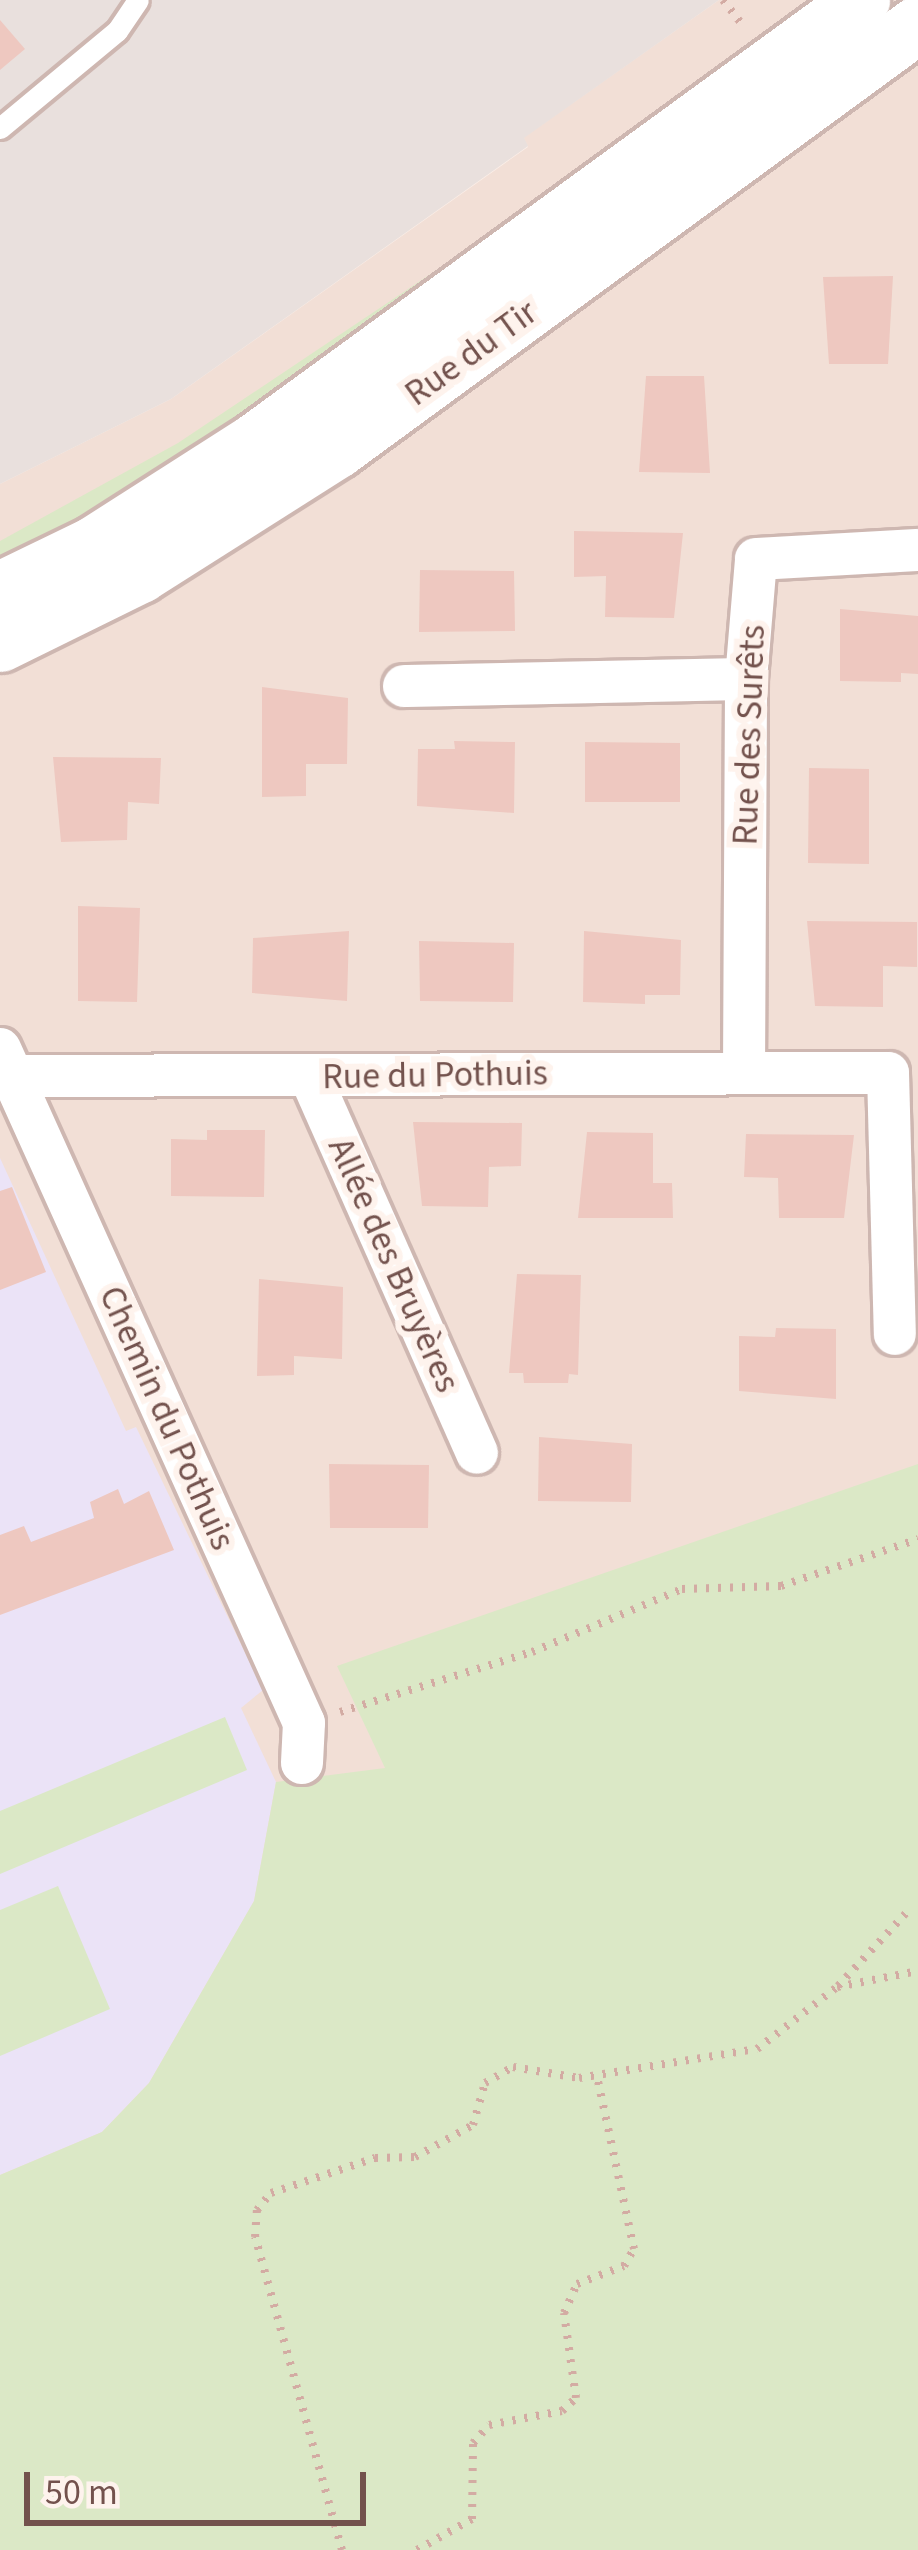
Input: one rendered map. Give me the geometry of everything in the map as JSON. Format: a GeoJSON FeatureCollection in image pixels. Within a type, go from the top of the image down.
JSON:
{"type":"FeatureCollection","features":[{"type":"Feature","properties":{"kind":"main road","name":"Rue du Tir"},"geometry":{"type":"LineString","coordinates":[[0,590],[93,545],[293,413],[861,0]]}},
{"type":"Feature","properties":{"kind":"main road","name":"Rue du Tir"},"geometry":{"type":"LineString","coordinates":[[0,644],[157,564],[337,449],[918,24]]}},
{"type":"Feature","properties":{"kind":"street"},"geometry":{"type":"LineString","coordinates":[[0,604],[147,534],[237,474],[293,413]]}},
{"type":"Feature","properties":{"kind":"street","name":"Rue des Surêts"},"geometry":{"type":"LineString","coordinates":[[744,1072],[746,680],[756,560],[918,550]]}},
{"type":"Feature","properties":{"kind":"street"},"geometry":{"type":"LineString","coordinates":[[404,686],[746,680]]}},
{"type":"Feature","properties":{"kind":"street","name":"Rue du Pothuis"},"geometry":{"type":"LineString","coordinates":[[6,1062],[310,1076],[888,1073],[895,1334]]}},
{"type":"Feature","properties":{"kind":"street","name":"Chemin du Pothuis"},"geometry":{"type":"LineString","coordinates":[[6,1062],[303,1743]]}},
{"type":"Feature","properties":{"kind":"street","name":"Allée des Bruyères"},"geometry":{"type":"LineString","coordinates":[[310,1076],[477,1453]]}},
{"type":"Feature","properties":{"kind":"lane"},"geometry":{"type":"LineString","coordinates":[[0,128],[117,31],[138,0]]}},
{"type":"Feature","properties":{"kind":"path"},"geometry":{"type":"LineString","coordinates":[[723,0],[736,17]]}},
{"type":"Feature","properties":{"kind":"path"},"geometry":{"type":"LineString","coordinates":[[303,1743],[682,1589],[782,1586],[918,1539]]}},
{"type":"Feature","properties":{"kind":"path"},"geometry":{"type":"LineString","coordinates":[[341,2550],[256,2237],[257,2210],[271,2193],[375,2158],[415,2157],[473,2125],[485,2083],[513,2067],[597,2076],[757,2049],[837,1988],[907,1913]]}},
{"type":"Feature","properties":{"kind":"path"},"geometry":{"type":"LineString","coordinates":[[837,1988],[918,1971]]}},
{"type":"Feature","properties":{"kind":"path"},"geometry":{"type":"LineString","coordinates":[[417,2550],[472,2519],[473,2443],[488,2426],[562,2411],[576,2398],[564,2313],[577,2284],[624,2266],[634,2249],[597,2076]]}},
{"type":"Feature","properties":{"kind":"shaded area"},"geometry":{"type":"Polygon","coordinates":[[[0,0],[719,0],[524,138],[528,146],[171,399],[0,484],[0,0]]]}},
{"type":"Feature","properties":{"kind":"shaded area"},"geometry":{"type":"Polygon","coordinates":[[[719,0],[918,0],[918,2550],[0,2550],[0,484],[171,399],[528,147],[523,138],[719,0]]]}},
{"type":"Feature","properties":{"kind":"shaded area"},"geometry":{"type":"Polygon","coordinates":[[[0,1158],[126,1431],[136,1427],[263,1690],[241,1708],[276,1782],[254,1901],[149,2083],[102,2132],[0,2175],[0,1158]]]}},
{"type":"Feature","properties":{"kind":"green space"},"geometry":{"type":"Polygon","coordinates":[[[544,198],[356,354],[0,569],[0,541],[178,443],[544,198]]]}},
{"type":"Feature","properties":{"kind":"green space"},"geometry":{"type":"Polygon","coordinates":[[[918,1464],[918,2550],[0,2550],[0,2175],[102,2132],[149,2083],[254,1901],[276,1782],[385,1768],[337,1666],[918,1464]]]}},
{"type":"Feature","properties":{"kind":"green space"},"geometry":{"type":"Polygon","coordinates":[[[225,1717],[247,1770],[0,1874],[0,1811],[225,1717]]]}},
{"type":"Feature","properties":{"kind":"green space"},"geometry":{"type":"Polygon","coordinates":[[[58,1886],[110,2009],[0,2056],[0,1910],[58,1886]]]}},
{"type":"Feature","properties":{"kind":"building"},"geometry":{"type":"Polygon","coordinates":[[[0,20],[25,49],[0,70],[0,20]]]}},
{"type":"Feature","properties":{"kind":"building"},"geometry":{"type":"Polygon","coordinates":[[[893,276],[888,364],[829,364],[823,277],[893,276]]]}},
{"type":"Feature","properties":{"kind":"building"},"geometry":{"type":"Polygon","coordinates":[[[646,376],[704,376],[710,473],[639,472],[646,376]]]}},
{"type":"Feature","properties":{"kind":"building"},"geometry":{"type":"Polygon","coordinates":[[[574,531],[683,533],[674,618],[605,617],[606,576],[574,577],[574,531]]]}},
{"type":"Feature","properties":{"kind":"building"},"geometry":{"type":"Polygon","coordinates":[[[420,570],[514,571],[515,631],[419,632],[420,570]]]}},
{"type":"Feature","properties":{"kind":"building"},"geometry":{"type":"Polygon","coordinates":[[[840,609],[918,616],[918,674],[901,673],[901,682],[840,681],[840,609]]]}},
{"type":"Feature","properties":{"kind":"building"},"geometry":{"type":"Polygon","coordinates":[[[262,687],[348,698],[347,764],[306,764],[306,796],[262,797],[262,687]]]}},
{"type":"Feature","properties":{"kind":"building"},"geometry":{"type":"Polygon","coordinates":[[[454,741],[515,742],[514,813],[417,806],[418,749],[455,749],[454,741]]]}},
{"type":"Feature","properties":{"kind":"building"},"geometry":{"type":"Polygon","coordinates":[[[585,742],[680,743],[680,802],[585,802],[585,742]]]}},
{"type":"Feature","properties":{"kind":"building"},"geometry":{"type":"Polygon","coordinates":[[[53,757],[161,758],[159,804],[128,802],[127,840],[61,842],[53,757]]]}},
{"type":"Feature","properties":{"kind":"building"},"geometry":{"type":"Polygon","coordinates":[[[809,768],[869,769],[869,864],[808,863],[809,768]]]}},
{"type":"Feature","properties":{"kind":"building"},"geometry":{"type":"Polygon","coordinates":[[[78,906],[140,908],[137,1002],[78,1001],[78,906]]]}},
{"type":"Feature","properties":{"kind":"building"},"geometry":{"type":"Polygon","coordinates":[[[807,921],[917,922],[917,967],[883,966],[883,1007],[815,1006],[807,921]]]}},
{"type":"Feature","properties":{"kind":"building"},"geometry":{"type":"Polygon","coordinates":[[[349,931],[347,1001],[252,993],[253,938],[349,931]]]}},
{"type":"Feature","properties":{"kind":"building"},"geometry":{"type":"Polygon","coordinates":[[[584,931],[681,940],[680,995],[645,995],[645,1004],[583,1002],[584,931]]]}},
{"type":"Feature","properties":{"kind":"building"},"geometry":{"type":"Polygon","coordinates":[[[419,941],[514,943],[513,1002],[420,1001],[419,941]]]}},
{"type":"Feature","properties":{"kind":"building"},"geometry":{"type":"Polygon","coordinates":[[[413,1122],[522,1123],[521,1166],[489,1167],[488,1207],[422,1206],[413,1122]]]}},
{"type":"Feature","properties":{"kind":"building"},"geometry":{"type":"Polygon","coordinates":[[[207,1130],[265,1130],[264,1197],[171,1196],[171,1139],[207,1140],[207,1130]]]}},
{"type":"Feature","properties":{"kind":"building"},"geometry":{"type":"Polygon","coordinates":[[[587,1132],[653,1133],[653,1183],[672,1183],[673,1218],[578,1218],[587,1132]]]}},
{"type":"Feature","properties":{"kind":"building"},"geometry":{"type":"Polygon","coordinates":[[[746,1134],[854,1135],[844,1218],[779,1218],[778,1178],[744,1177],[746,1134]]]}},
{"type":"Feature","properties":{"kind":"building"},"geometry":{"type":"Polygon","coordinates":[[[12,1187],[46,1272],[0,1290],[0,1191],[12,1187]]]}},
{"type":"Feature","properties":{"kind":"building"},"geometry":{"type":"Polygon","coordinates":[[[517,1274],[581,1275],[578,1375],[569,1374],[568,1383],[524,1383],[523,1373],[509,1373],[517,1274]]]}},
{"type":"Feature","properties":{"kind":"building"},"geometry":{"type":"Polygon","coordinates":[[[259,1279],[343,1287],[342,1359],[294,1356],[294,1375],[257,1376],[259,1279]]]}},
{"type":"Feature","properties":{"kind":"building"},"geometry":{"type":"Polygon","coordinates":[[[776,1328],[836,1329],[836,1399],[739,1391],[739,1336],[775,1337],[776,1328]]]}},
{"type":"Feature","properties":{"kind":"building"},"geometry":{"type":"Polygon","coordinates":[[[539,1437],[632,1444],[631,1502],[538,1501],[539,1437]]]}},
{"type":"Feature","properties":{"kind":"building"},"geometry":{"type":"Polygon","coordinates":[[[329,1464],[429,1465],[428,1528],[330,1528],[329,1464]]]}},
{"type":"Feature","properties":{"kind":"building"},"geometry":{"type":"Polygon","coordinates":[[[118,1489],[124,1504],[149,1491],[174,1550],[0,1615],[0,1535],[24,1526],[31,1542],[94,1518],[90,1502],[118,1489]]]}}]}
